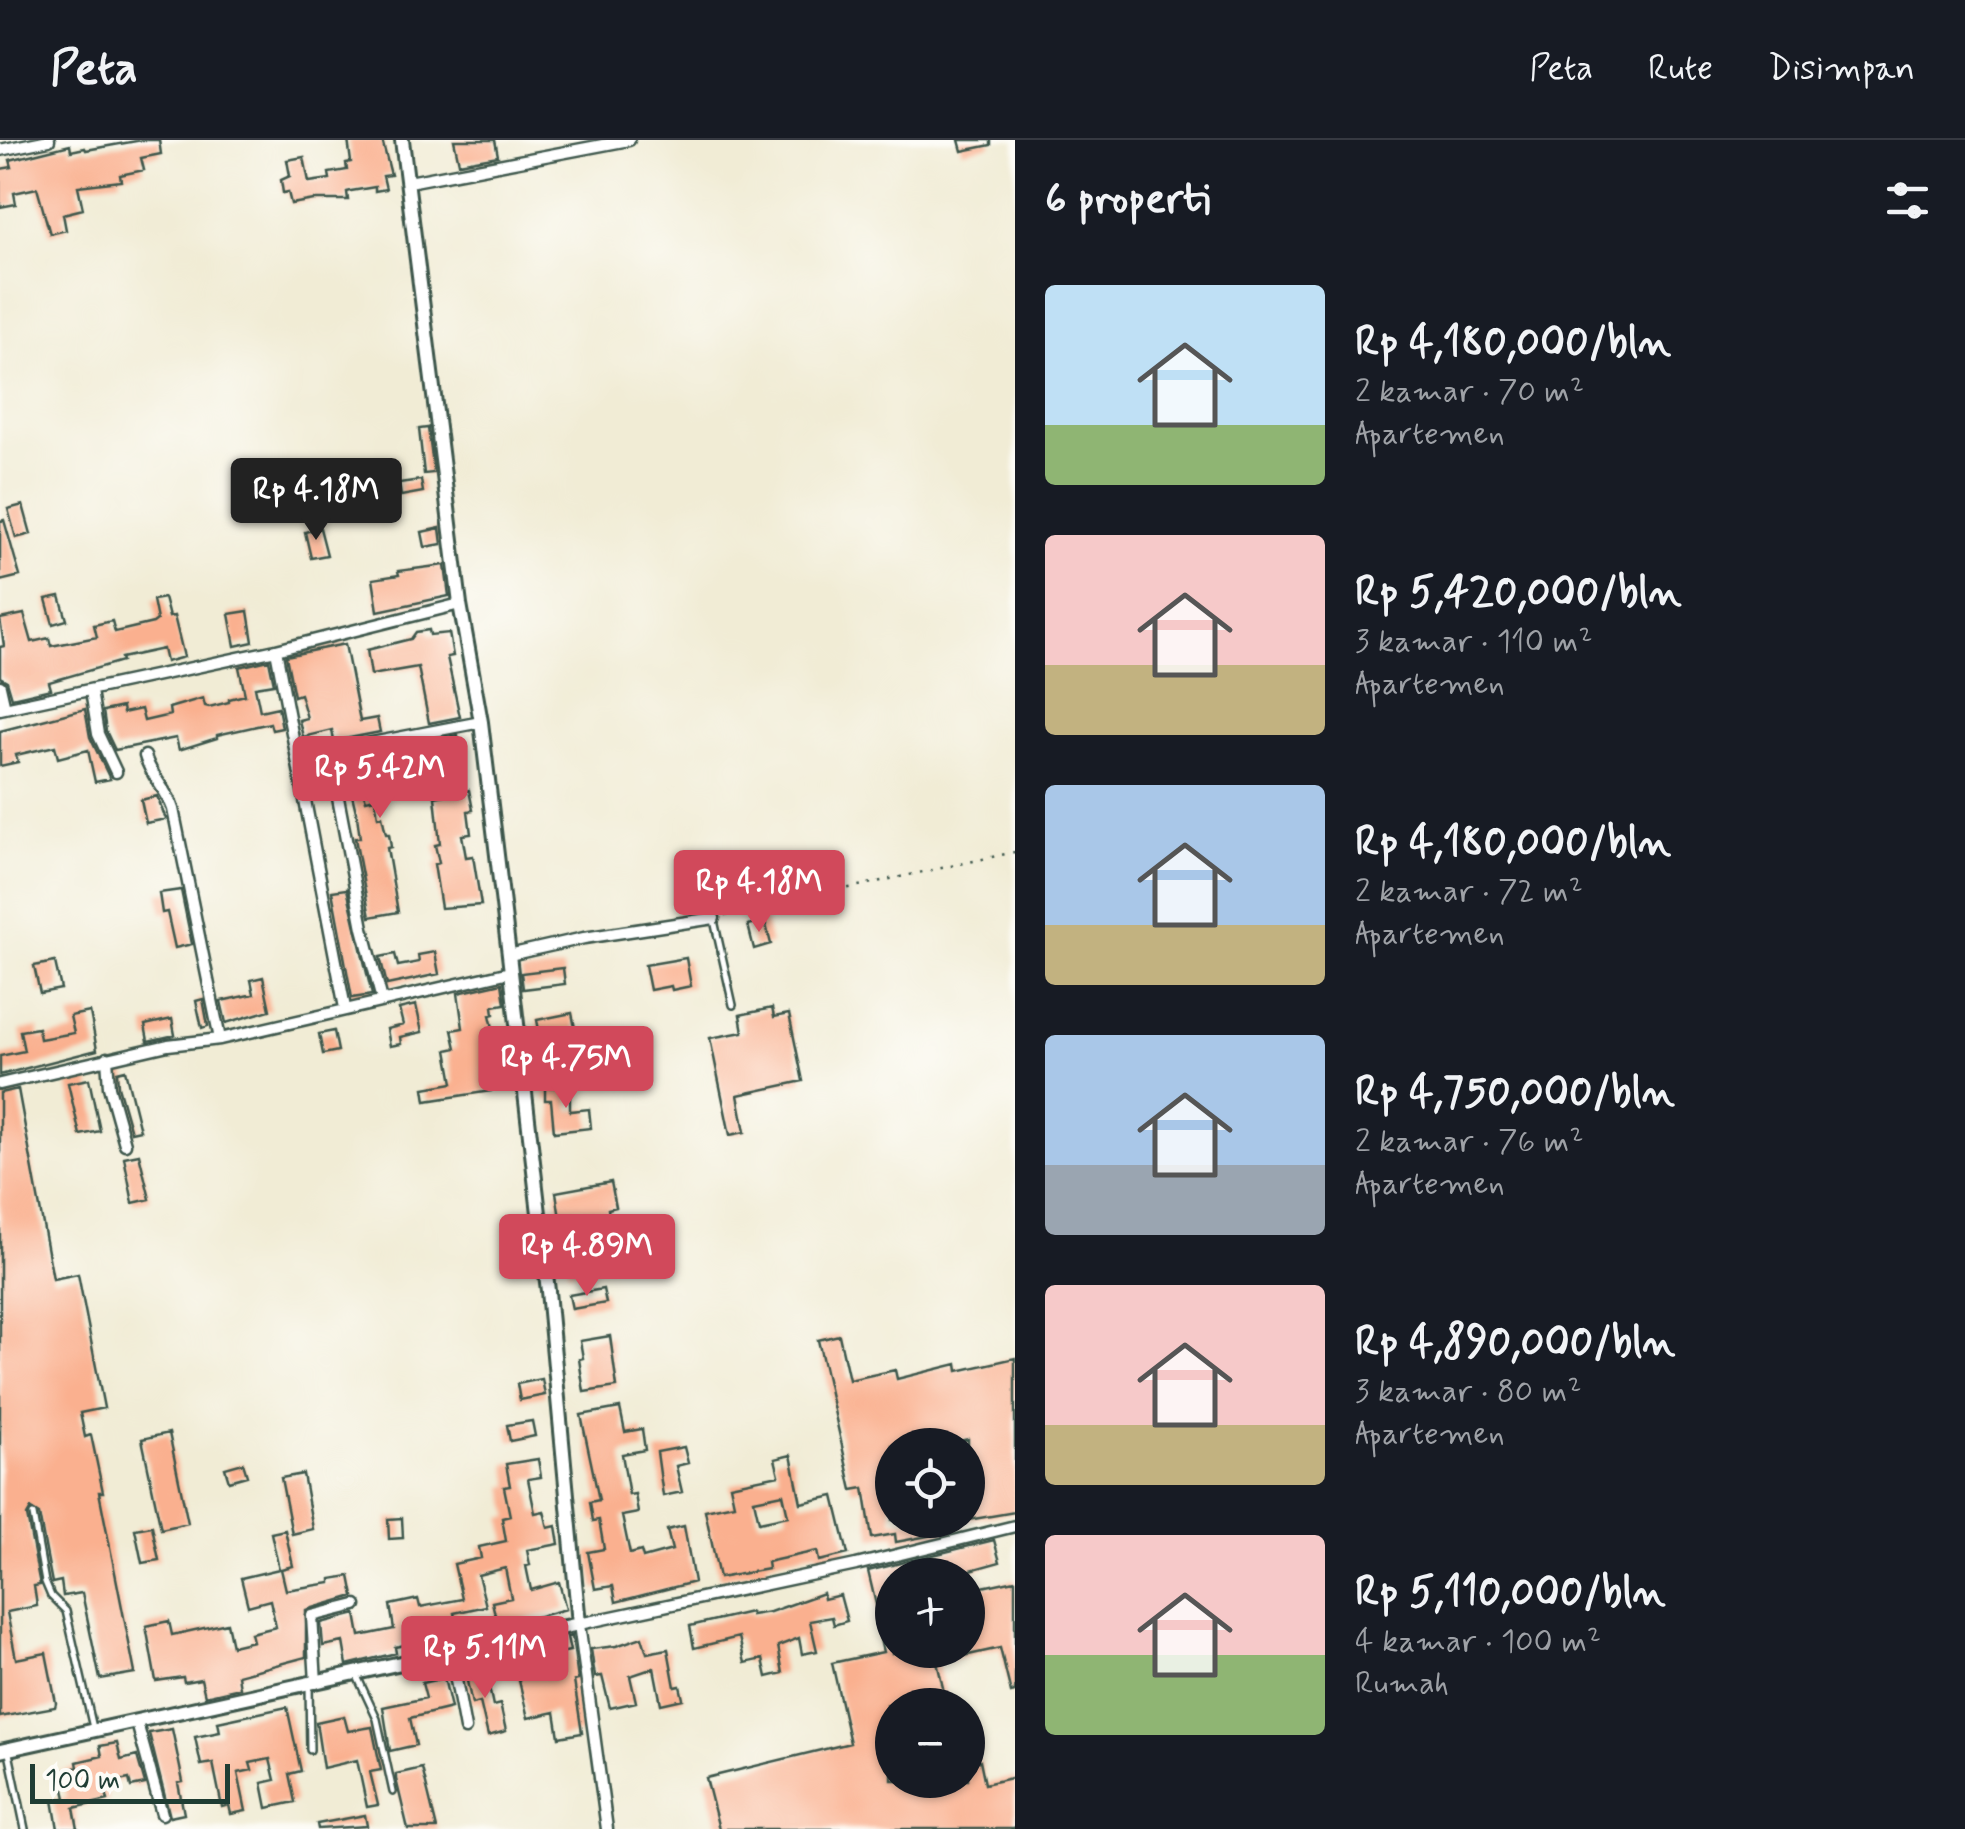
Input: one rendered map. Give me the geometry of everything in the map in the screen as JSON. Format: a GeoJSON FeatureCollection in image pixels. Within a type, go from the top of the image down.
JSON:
{"type":"FeatureCollection","features":[{"type":"Feature","properties":{"kind":"street"},"geometry":{"type":"LineString","coordinates":[[0,150],[48,140]]}},
{"type":"Feature","properties":{"kind":"street"},"geometry":{"type":"LineString","coordinates":[[402,140],[460,604],[481,722],[548,1291],[579,1624],[606,1829]]}},
{"type":"Feature","properties":{"kind":"street"},"geometry":{"type":"LineString","coordinates":[[409,182],[571,145],[629,140]]}},
{"type":"Feature","properties":{"kind":"street"},"geometry":{"type":"LineString","coordinates":[[0,686],[2,708],[276,650],[460,604]]}},
{"type":"Feature","properties":{"kind":"street"},"geometry":{"type":"LineString","coordinates":[[276,650],[345,1008]]}},
{"type":"Feature","properties":{"kind":"street"},"geometry":{"type":"LineString","coordinates":[[91,691],[98,734],[116,772]]}},
{"type":"Feature","properties":{"kind":"street"},"geometry":{"type":"LineString","coordinates":[[299,757],[481,722]]}},
{"type":"Feature","properties":{"kind":"street"},"geometry":{"type":"LineString","coordinates":[[329,751],[363,928],[382,1000]]}},
{"type":"Feature","properties":{"kind":"street"},"geometry":{"type":"LineString","coordinates":[[145,756],[149,771],[168,794],[173,809],[220,1039]]}},
{"type":"Feature","properties":{"kind":"street"},"geometry":{"type":"LineString","coordinates":[[509,954],[714,918]]}},
{"type":"Feature","properties":{"kind":"street"},"geometry":{"type":"LineString","coordinates":[[0,1084],[168,1045],[220,1039],[510,972]]}},
{"type":"Feature","properties":{"kind":"street"},"geometry":{"type":"LineString","coordinates":[[107,1058],[109,1087],[126,1144]]}},
{"type":"Feature","properties":{"kind":"street"},"geometry":{"type":"LineString","coordinates":[[4,1751],[856,1565],[1015,1526]]}},
{"type":"Feature","properties":{"kind":"street"},"geometry":{"type":"LineString","coordinates":[[312,1684],[312,1616],[356,1605]]}},
{"type":"Feature","properties":{"kind":"street"},"geometry":{"type":"LineString","coordinates":[[451,1653],[465,1728]]}},
{"type":"Feature","properties":{"kind":"street"},"geometry":{"type":"LineString","coordinates":[[137,1723],[162,1814]]}},
{"type":"Feature","properties":{"kind":"lane"},"geometry":{"type":"LineString","coordinates":[[714,918],[733,1005]]}},
{"type":"Feature","properties":{"kind":"lane"},"geometry":{"type":"LineString","coordinates":[[34,1515],[45,1582],[51,1596],[66,1611],[93,1731]]}},
{"type":"Feature","properties":{"kind":"lane"},"geometry":{"type":"LineString","coordinates":[[356,1674],[376,1719],[393,1792]]}},
{"type":"Feature","properties":{"kind":"lane"},"geometry":{"type":"LineString","coordinates":[[310,1750],[312,1684]]}},
{"type":"Feature","properties":{"kind":"lane"},"geometry":{"type":"LineString","coordinates":[[4,1751],[25,1829]]}},
{"type":"Feature","properties":{"kind":"path"},"geometry":{"type":"LineString","coordinates":[[714,918],[1015,852]]}},
{"type":"Feature","properties":{"kind":"building"},"geometry":{"type":"Polygon","coordinates":[[[159,140],[161,154],[141,158],[144,170],[120,175],[121,181],[78,186],[83,209],[63,214],[66,230],[50,234],[37,188],[14,193],[16,204],[0,207],[0,169],[12,167],[10,160],[70,145],[71,151],[86,150],[159,140]]]}},
{"type":"Feature","properties":{"kind":"building"},"geometry":{"type":"Polygon","coordinates":[[[348,140],[382,140],[391,175],[383,176],[386,189],[347,192],[348,200],[291,204],[288,192],[283,193],[281,180],[290,176],[287,160],[304,157],[309,182],[330,179],[329,173],[347,170],[346,163],[351,162],[348,140]]]}},
{"type":"Feature","properties":{"kind":"building"},"geometry":{"type":"Polygon","coordinates":[[[454,140],[495,140],[498,156],[459,163],[454,140]]]}},
{"type":"Feature","properties":{"kind":"building"},"geometry":{"type":"Polygon","coordinates":[[[959,140],[991,140],[991,145],[962,151],[959,140]]]}},
{"type":"Feature","properties":{"kind":"building"},"geometry":{"type":"Polygon","coordinates":[[[428,428],[434,473],[424,474],[419,429],[428,428]]]}},
{"type":"Feature","properties":{"kind":"building"},"geometry":{"type":"Polygon","coordinates":[[[421,480],[423,492],[401,496],[399,483],[421,480]]]}},
{"type":"Feature","properties":{"kind":"building"},"geometry":{"type":"Polygon","coordinates":[[[23,505],[31,534],[16,538],[8,509],[23,505]]]}},
{"type":"Feature","properties":{"kind":"building"},"geometry":{"type":"Polygon","coordinates":[[[4,520],[20,576],[0,581],[0,521],[4,520]]]}},
{"type":"Feature","properties":{"kind":"building"},"geometry":{"type":"Polygon","coordinates":[[[320,528],[327,555],[311,558],[305,532],[320,528]]]}},
{"type":"Feature","properties":{"kind":"building"},"geometry":{"type":"Polygon","coordinates":[[[440,528],[442,544],[425,547],[422,532],[440,528]]]}},
{"type":"Feature","properties":{"kind":"building"},"geometry":{"type":"Polygon","coordinates":[[[445,565],[449,596],[378,611],[373,579],[399,575],[398,571],[445,565]]]}},
{"type":"Feature","properties":{"kind":"building"},"geometry":{"type":"Polygon","coordinates":[[[60,596],[67,620],[53,624],[46,599],[60,596]]]}},
{"type":"Feature","properties":{"kind":"building"},"geometry":{"type":"Polygon","coordinates":[[[164,598],[169,617],[174,616],[184,657],[166,662],[163,649],[121,658],[122,661],[49,682],[51,689],[12,698],[7,681],[0,677],[0,647],[4,646],[0,619],[24,614],[32,642],[49,638],[51,646],[97,637],[94,625],[112,621],[115,632],[153,623],[157,620],[153,600],[164,598]]]}},
{"type":"Feature","properties":{"kind":"building"},"geometry":{"type":"Polygon","coordinates":[[[248,611],[253,642],[235,646],[229,614],[248,611]]]}},
{"type":"Feature","properties":{"kind":"building"},"geometry":{"type":"Polygon","coordinates":[[[429,630],[430,635],[449,633],[453,656],[447,657],[460,717],[429,723],[418,667],[371,675],[367,650],[411,639],[416,632],[429,630]]]}},
{"type":"Feature","properties":{"kind":"building"},"geometry":{"type":"Polygon","coordinates":[[[345,644],[360,721],[377,718],[380,732],[334,741],[332,730],[303,737],[299,720],[307,718],[300,694],[294,696],[286,656],[345,644]]]}},
{"type":"Feature","properties":{"kind":"building"},"geometry":{"type":"Polygon","coordinates":[[[269,660],[274,684],[255,687],[260,711],[278,707],[282,728],[272,730],[270,723],[217,735],[179,750],[176,738],[115,750],[106,731],[103,711],[122,707],[123,713],[141,709],[144,721],[170,715],[169,708],[203,698],[209,707],[229,702],[245,695],[239,667],[269,660]]]}},
{"type":"Feature","properties":{"kind":"building"},"geometry":{"type":"Polygon","coordinates":[[[85,709],[90,737],[110,779],[95,782],[88,750],[58,758],[55,746],[16,755],[18,762],[0,766],[0,731],[85,709]]]}},
{"type":"Feature","properties":{"kind":"building"},"geometry":{"type":"Polygon","coordinates":[[[458,735],[459,745],[398,757],[400,767],[359,776],[366,800],[375,798],[378,817],[382,816],[389,834],[391,847],[387,848],[398,912],[370,917],[355,838],[360,838],[357,816],[343,757],[458,735]]]}},
{"type":"Feature","properties":{"kind":"building"},"geometry":{"type":"Polygon","coordinates":[[[469,790],[473,810],[468,811],[471,834],[462,835],[466,857],[473,856],[481,905],[441,908],[434,864],[439,863],[435,845],[440,844],[435,797],[469,790]]]}},
{"type":"Feature","properties":{"kind":"building"},"geometry":{"type":"Polygon","coordinates":[[[157,796],[166,819],[146,823],[141,800],[157,796]]]}},
{"type":"Feature","properties":{"kind":"building"},"geometry":{"type":"Polygon","coordinates":[[[347,889],[372,995],[352,998],[332,891],[347,889]]]}},
{"type":"Feature","properties":{"kind":"building"},"geometry":{"type":"Polygon","coordinates":[[[181,890],[192,944],[175,948],[159,893],[181,890]]]}},
{"type":"Feature","properties":{"kind":"building"},"geometry":{"type":"Polygon","coordinates":[[[765,921],[771,944],[754,949],[748,925],[765,921]]]}},
{"type":"Feature","properties":{"kind":"building"},"geometry":{"type":"Polygon","coordinates":[[[435,952],[439,974],[387,985],[380,957],[395,954],[398,966],[419,962],[418,955],[435,952]]]}},
{"type":"Feature","properties":{"kind":"building"},"geometry":{"type":"Polygon","coordinates":[[[686,958],[691,986],[650,990],[645,965],[686,958]]]}},
{"type":"Feature","properties":{"kind":"building"},"geometry":{"type":"Polygon","coordinates":[[[55,962],[61,989],[40,993],[34,966],[55,962]]]}},
{"type":"Feature","properties":{"kind":"building"},"geometry":{"type":"Polygon","coordinates":[[[563,968],[565,984],[523,989],[521,973],[563,968]]]}},
{"type":"Feature","properties":{"kind":"building"},"geometry":{"type":"Polygon","coordinates":[[[263,977],[270,1010],[226,1023],[221,1001],[254,994],[251,980],[263,977]]]}},
{"type":"Feature","properties":{"kind":"building"},"geometry":{"type":"Polygon","coordinates":[[[502,983],[505,1004],[493,1006],[493,1028],[485,1030],[494,1070],[487,1072],[491,1091],[426,1101],[424,1088],[453,1083],[447,1050],[456,1048],[452,1030],[463,1028],[458,993],[502,983]]]}},
{"type":"Feature","properties":{"kind":"building"},"geometry":{"type":"Polygon","coordinates":[[[203,999],[208,1026],[202,1028],[196,1001],[203,999]]]}},
{"type":"Feature","properties":{"kind":"building"},"geometry":{"type":"Polygon","coordinates":[[[416,1005],[422,1032],[400,1037],[401,1044],[390,1046],[387,1029],[403,1025],[399,1009],[416,1005]]]}},
{"type":"Feature","properties":{"kind":"building"},"geometry":{"type":"Polygon","coordinates":[[[772,1008],[774,1017],[789,1014],[803,1081],[738,1095],[745,1132],[730,1135],[710,1038],[743,1032],[740,1015],[772,1008]]]}},
{"type":"Feature","properties":{"kind":"building"},"geometry":{"type":"Polygon","coordinates":[[[90,1012],[97,1050],[0,1075],[0,1056],[24,1051],[20,1031],[38,1028],[40,1039],[74,1033],[70,1016],[90,1012]]]}},
{"type":"Feature","properties":{"kind":"building"},"geometry":{"type":"Polygon","coordinates":[[[572,1013],[576,1033],[541,1040],[537,1020],[572,1013]]]}},
{"type":"Feature","properties":{"kind":"building"},"geometry":{"type":"Polygon","coordinates":[[[172,1019],[175,1035],[148,1041],[145,1025],[172,1019]]]}},
{"type":"Feature","properties":{"kind":"building"},"geometry":{"type":"Polygon","coordinates":[[[334,1031],[338,1051],[323,1054],[319,1034],[334,1031]]]}},
{"type":"Feature","properties":{"kind":"building"},"geometry":{"type":"Polygon","coordinates":[[[125,1070],[140,1130],[131,1132],[118,1086],[117,1072],[125,1070]]]}},
{"type":"Feature","properties":{"kind":"building"},"geometry":{"type":"Polygon","coordinates":[[[89,1079],[100,1131],[80,1135],[68,1083],[89,1079]]]}},
{"type":"Feature","properties":{"kind":"building"},"geometry":{"type":"Polygon","coordinates":[[[545,1087],[570,1087],[570,1111],[589,1109],[591,1128],[554,1132],[551,1100],[545,1100],[545,1087]]]}},
{"type":"Feature","properties":{"kind":"building"},"geometry":{"type":"Polygon","coordinates":[[[18,1089],[53,1279],[78,1274],[104,1408],[80,1413],[85,1437],[91,1435],[135,1673],[100,1679],[82,1593],[63,1596],[61,1581],[52,1583],[39,1514],[31,1509],[27,1516],[40,1585],[34,1586],[37,1606],[7,1612],[16,1659],[46,1653],[56,1703],[55,1707],[0,1717],[0,1093],[18,1089]]]}},
{"type":"Feature","properties":{"kind":"building"},"geometry":{"type":"Polygon","coordinates":[[[139,1154],[150,1199],[133,1203],[124,1157],[139,1154]]]}},
{"type":"Feature","properties":{"kind":"building"},"geometry":{"type":"Polygon","coordinates":[[[611,1182],[616,1207],[608,1209],[612,1238],[598,1240],[603,1265],[568,1272],[556,1192],[611,1182]]]}},
{"type":"Feature","properties":{"kind":"building"},"geometry":{"type":"Polygon","coordinates":[[[603,1289],[606,1303],[572,1309],[569,1295],[603,1289]]]}},
{"type":"Feature","properties":{"kind":"building"},"geometry":{"type":"Polygon","coordinates":[[[839,1335],[849,1380],[895,1370],[897,1379],[957,1364],[958,1371],[1015,1358],[1015,1512],[985,1517],[985,1428],[875,1428],[872,1538],[864,1488],[852,1490],[818,1340],[839,1335]]]}},
{"type":"Feature","properties":{"kind":"building"},"geometry":{"type":"Polygon","coordinates":[[[610,1336],[617,1387],[584,1392],[580,1341],[610,1336]]]}},
{"type":"Feature","properties":{"kind":"building"},"geometry":{"type":"Polygon","coordinates":[[[542,1379],[545,1395],[520,1400],[517,1384],[542,1379]]]}},
{"type":"Feature","properties":{"kind":"building"},"geometry":{"type":"Polygon","coordinates":[[[620,1408],[625,1432],[642,1429],[645,1450],[622,1454],[629,1495],[635,1494],[638,1513],[622,1516],[630,1554],[641,1551],[643,1558],[672,1550],[667,1530],[684,1526],[694,1582],[616,1602],[613,1586],[595,1589],[588,1552],[604,1549],[599,1520],[593,1521],[590,1502],[599,1500],[581,1415],[620,1408]]]}},
{"type":"Feature","properties":{"kind":"building"},"geometry":{"type":"Polygon","coordinates":[[[532,1421],[535,1436],[510,1441],[507,1425],[532,1421]]]}},
{"type":"Feature","properties":{"kind":"building"},"geometry":{"type":"Polygon","coordinates":[[[169,1433],[188,1523],[161,1529],[142,1439],[169,1433]]]}},
{"type":"Feature","properties":{"kind":"building"},"geometry":{"type":"Polygon","coordinates":[[[684,1447],[688,1463],[676,1466],[682,1492],[663,1496],[657,1452],[684,1447]]]}},
{"type":"Feature","properties":{"kind":"building"},"geometry":{"type":"Polygon","coordinates":[[[791,1455],[801,1503],[834,1496],[848,1554],[819,1561],[817,1551],[767,1562],[768,1569],[719,1578],[705,1510],[734,1504],[730,1485],[779,1475],[775,1459],[791,1455]],[[783,1494],[754,1500],[759,1522],[788,1516],[783,1494]]]}},
{"type":"Feature","properties":{"kind":"building"},"geometry":{"type":"Polygon","coordinates":[[[538,1459],[541,1477],[528,1479],[535,1513],[544,1511],[548,1528],[556,1526],[559,1544],[527,1550],[530,1565],[526,1566],[531,1590],[559,1582],[566,1609],[498,1627],[492,1602],[511,1598],[505,1568],[478,1575],[486,1606],[454,1613],[456,1622],[448,1624],[451,1642],[430,1646],[429,1640],[395,1647],[396,1653],[347,1665],[343,1642],[323,1646],[321,1623],[356,1614],[360,1636],[394,1629],[390,1605],[418,1599],[420,1607],[462,1599],[454,1564],[481,1558],[479,1547],[506,1541],[502,1518],[510,1516],[504,1487],[510,1486],[506,1464],[538,1459]]]}},
{"type":"Feature","properties":{"kind":"building"},"geometry":{"type":"Polygon","coordinates":[[[243,1463],[247,1476],[229,1481],[225,1468],[243,1463]]]}},
{"type":"Feature","properties":{"kind":"building"},"geometry":{"type":"Polygon","coordinates":[[[303,1474],[313,1529],[292,1534],[281,1478],[303,1474]]]}},
{"type":"Feature","properties":{"kind":"building"},"geometry":{"type":"Polygon","coordinates":[[[402,1518],[403,1538],[389,1539],[388,1519],[402,1518]]]}},
{"type":"Feature","properties":{"kind":"building"},"geometry":{"type":"Polygon","coordinates":[[[152,1526],[159,1560],[142,1563],[135,1529],[152,1526]]]}},
{"type":"Feature","properties":{"kind":"building"},"geometry":{"type":"Polygon","coordinates":[[[285,1530],[293,1566],[281,1569],[286,1590],[350,1576],[354,1596],[306,1610],[306,1657],[238,1675],[240,1688],[205,1696],[201,1679],[156,1681],[146,1626],[169,1621],[172,1635],[227,1623],[232,1646],[253,1641],[251,1633],[276,1627],[270,1600],[248,1606],[241,1578],[279,1569],[271,1533],[285,1530]]]}},
{"type":"Feature","properties":{"kind":"building"},"geometry":{"type":"Polygon","coordinates":[[[994,1540],[1000,1562],[985,1566],[985,1558],[921,1558],[994,1540]]]}},
{"type":"Feature","properties":{"kind":"building"},"geometry":{"type":"Polygon","coordinates":[[[875,1569],[875,1600],[868,1571],[875,1569]]]}},
{"type":"Feature","properties":{"kind":"building"},"geometry":{"type":"Polygon","coordinates":[[[1015,1580],[1015,1692],[1011,1693],[1000,1648],[985,1651],[985,1586],[1015,1580]]]}},
{"type":"Feature","properties":{"kind":"building"},"geometry":{"type":"Polygon","coordinates":[[[823,1593],[824,1599],[840,1595],[847,1621],[834,1625],[832,1617],[810,1621],[817,1651],[802,1654],[799,1638],[778,1646],[783,1673],[767,1677],[763,1659],[745,1663],[739,1637],[694,1648],[690,1626],[750,1612],[770,1612],[823,1593]]]}},
{"type":"Feature","properties":{"kind":"building"},"geometry":{"type":"Polygon","coordinates":[[[572,1636],[582,1733],[559,1737],[555,1712],[528,1718],[516,1668],[570,1651],[567,1637],[572,1636]]]}},
{"type":"Feature","properties":{"kind":"building"},"geometry":{"type":"Polygon","coordinates":[[[642,1637],[647,1653],[668,1649],[675,1687],[680,1686],[683,1699],[661,1704],[654,1668],[630,1676],[636,1702],[610,1708],[602,1676],[595,1677],[591,1649],[642,1637]]]}},
{"type":"Feature","properties":{"kind":"building"},"geometry":{"type":"Polygon","coordinates":[[[875,1654],[875,1668],[938,1668],[943,1688],[875,1688],[875,1798],[985,1798],[985,1784],[1015,1777],[1015,1829],[719,1829],[706,1778],[850,1743],[832,1663],[875,1654]]]}},
{"type":"Feature","properties":{"kind":"building"},"geometry":{"type":"Polygon","coordinates":[[[485,1668],[493,1706],[500,1704],[506,1731],[488,1736],[480,1702],[472,1704],[465,1672],[485,1668]]]}},
{"type":"Feature","properties":{"kind":"building"},"geometry":{"type":"Polygon","coordinates":[[[444,1678],[451,1708],[410,1718],[416,1745],[390,1751],[383,1707],[426,1698],[422,1683],[444,1678]]]}},
{"type":"Feature","properties":{"kind":"building"},"geometry":{"type":"Polygon","coordinates":[[[287,1707],[301,1771],[289,1774],[295,1802],[267,1808],[262,1783],[275,1780],[270,1759],[250,1763],[252,1770],[238,1773],[246,1811],[231,1814],[229,1805],[222,1807],[213,1763],[201,1765],[195,1737],[220,1732],[218,1722],[287,1707]]]}},
{"type":"Feature","properties":{"kind":"building"},"geometry":{"type":"Polygon","coordinates":[[[344,1716],[348,1731],[372,1727],[381,1770],[370,1772],[378,1805],[367,1807],[357,1760],[323,1768],[316,1722],[344,1716]]]}},
{"type":"Feature","properties":{"kind":"building"},"geometry":{"type":"Polygon","coordinates":[[[172,1729],[183,1782],[178,1783],[184,1814],[170,1817],[149,1733],[172,1729]]]}},
{"type":"Feature","properties":{"kind":"building"},"geometry":{"type":"Polygon","coordinates":[[[117,1743],[121,1760],[137,1756],[145,1784],[131,1787],[129,1779],[104,1784],[108,1800],[74,1808],[78,1829],[58,1829],[53,1800],[66,1798],[60,1772],[78,1767],[77,1762],[102,1756],[100,1746],[117,1743]]]}},
{"type":"Feature","properties":{"kind":"building"},"geometry":{"type":"Polygon","coordinates":[[[422,1768],[437,1829],[408,1829],[396,1774],[422,1768]]]}},
{"type":"Feature","properties":{"kind":"building"},"geometry":{"type":"Polygon","coordinates":[[[365,1815],[367,1826],[318,1829],[317,1824],[365,1815]]]}}]}
